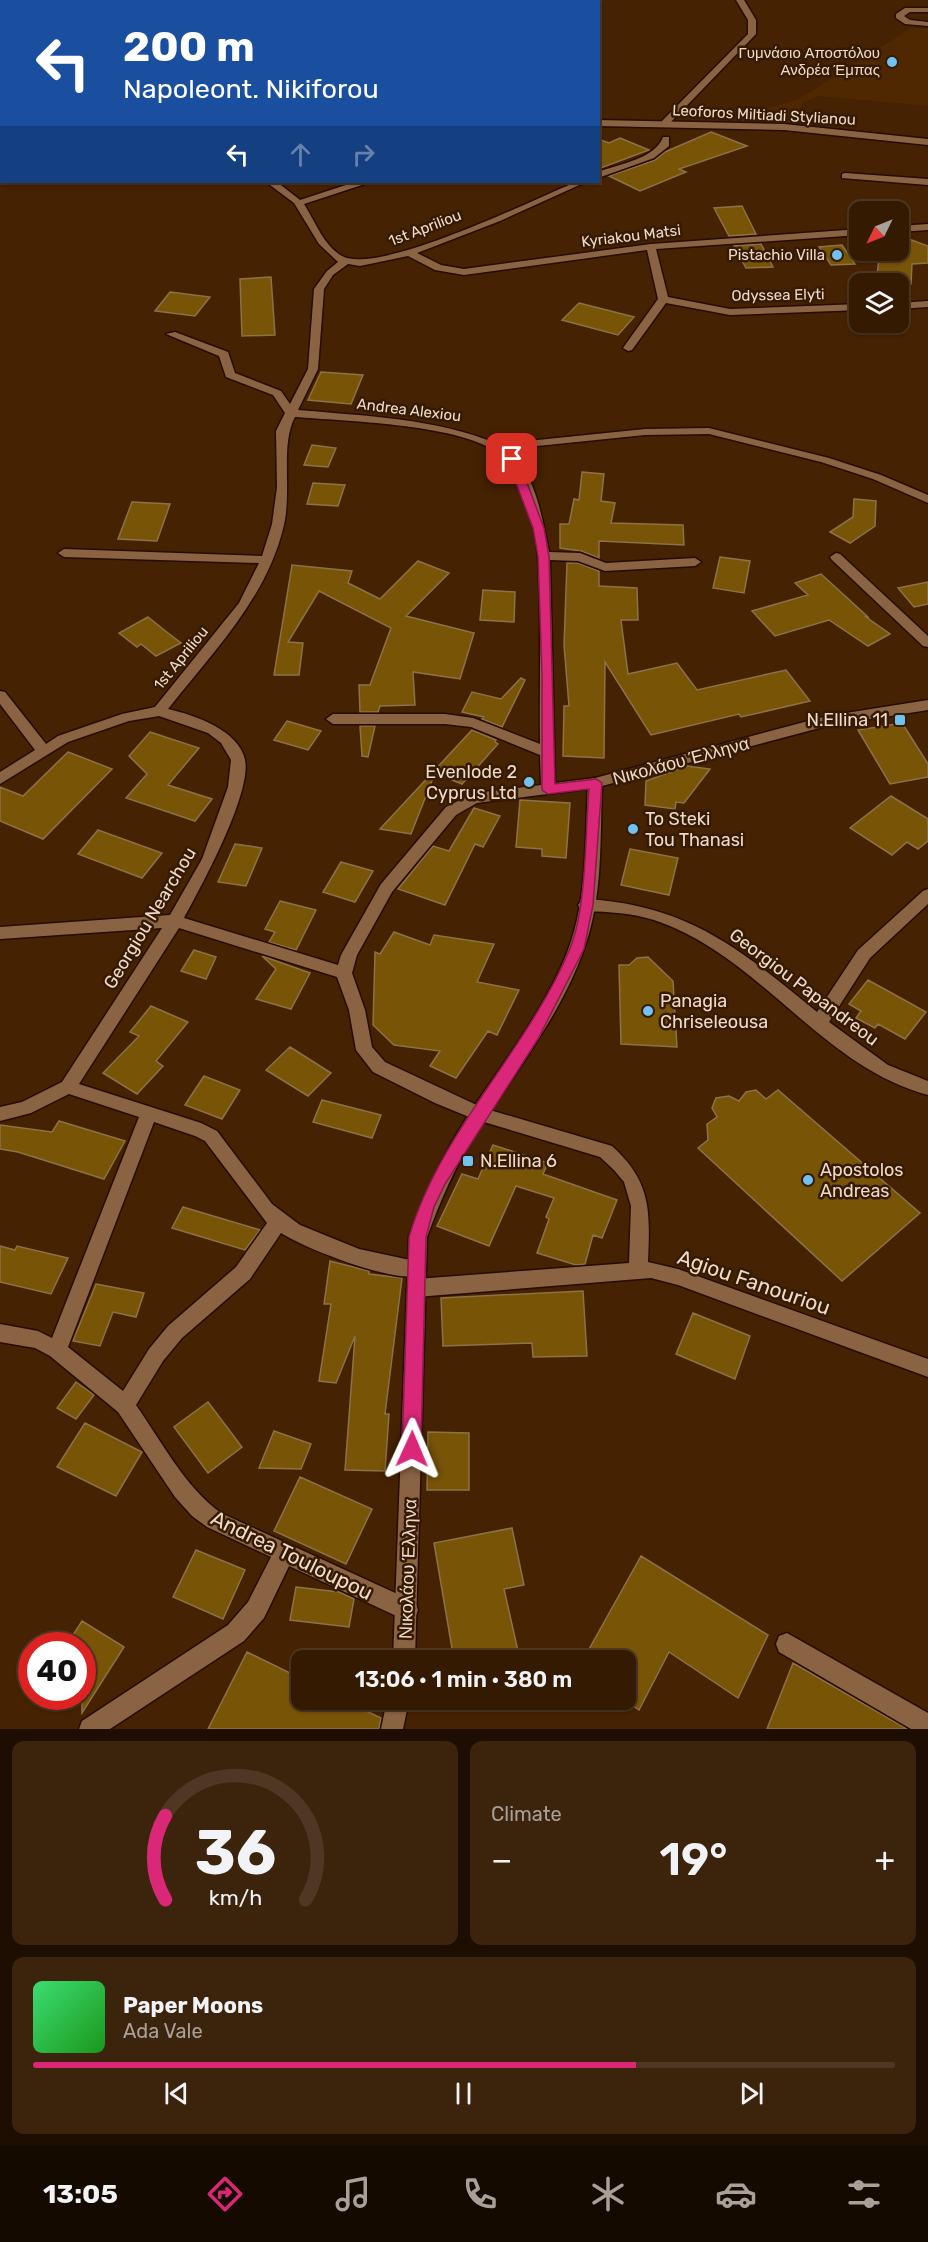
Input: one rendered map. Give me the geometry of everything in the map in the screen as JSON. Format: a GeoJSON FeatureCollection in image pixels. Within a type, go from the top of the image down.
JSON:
{"type":"FeatureCollection","features":[{"type":"Feature","properties":{"kind":"street"},"geometry":{"type":"LineString","coordinates":[[665,123],[752,34],[752,20],[740,0]]}},
{"type":"Feature","properties":{"kind":"street"},"geometry":{"type":"LineString","coordinates":[[928,10],[908,10],[899,16],[908,22],[928,24]]}},
{"type":"Feature","properties":{"kind":"street","name":"Leoforos Miltiadi Stylianou"},"geometry":{"type":"LineString","coordinates":[[600,123],[784,128],[928,142]]}},
{"type":"Feature","properties":{"kind":"street"},"geometry":{"type":"LineString","coordinates":[[600,174],[651,156],[665,146],[666,139]]}},
{"type":"Feature","properties":{"kind":"street"},"geometry":{"type":"LineString","coordinates":[[845,176],[928,182]]}},
{"type":"Feature","properties":{"kind":"street"},"geometry":{"type":"LineString","coordinates":[[273,183],[299,203],[330,252],[345,261]]}},
{"type":"Feature","properties":{"kind":"street"},"geometry":{"type":"LineString","coordinates":[[299,203],[359,183]]}},
{"type":"Feature","properties":{"kind":"street","name":"1st Apriliou"},"geometry":{"type":"LineString","coordinates":[[159,711],[245,604],[267,560],[278,524],[283,487],[282,431],[313,369],[319,289],[330,273],[345,261],[378,262],[410,253],[580,183]]}},
{"type":"Feature","properties":{"kind":"street"},"geometry":{"type":"LineString","coordinates":[[909,228],[928,227]]}},
{"type":"Feature","properties":{"kind":"street","name":"Kyriakou Matsi"},"geometry":{"type":"LineString","coordinates":[[410,253],[438,268],[464,272],[651,247],[849,233]]}},
{"type":"Feature","properties":{"kind":"street"},"geometry":{"type":"LineString","coordinates":[[628,348],[663,299],[651,247]]}},
{"type":"Feature","properties":{"kind":"street","name":"Odyssea Elyti"},"geometry":{"type":"LineString","coordinates":[[663,299],[730,312],[849,308]]}},
{"type":"Feature","properties":{"kind":"street"},"geometry":{"type":"LineString","coordinates":[[909,305],[928,303]]}},
{"type":"Feature","properties":{"kind":"street"},"geometry":{"type":"LineString","coordinates":[[171,334],[224,354],[230,375],[277,393],[291,413]]}},
{"type":"Feature","properties":{"kind":"street","name":"Andrea Alexiou"},"geometry":{"type":"LineString","coordinates":[[291,413],[455,431],[476,436],[498,447],[512,459],[521,477],[544,556],[548,790]]}},
{"type":"Feature","properties":{"kind":"street"},"geometry":{"type":"LineString","coordinates":[[498,447],[645,432],[710,431],[825,460],[877,477],[928,499]]}},
{"type":"Feature","properties":{"kind":"street"},"geometry":{"type":"LineString","coordinates":[[63,553],[267,560]]}},
{"type":"Feature","properties":{"kind":"street"},"geometry":{"type":"LineString","coordinates":[[544,556],[580,557],[605,567],[695,562]]}},
{"type":"Feature","properties":{"kind":"street"},"geometry":{"type":"LineString","coordinates":[[836,557],[928,643]]}},
{"type":"Feature","properties":{"kind":"street"},"geometry":{"type":"LineString","coordinates":[[0,695],[43,750]]}},
{"type":"Feature","properties":{"kind":"street","name":"Νικολάου Έλληνα"},"geometry":{"type":"LineString","coordinates":[[405,1650],[418,1237],[426,1207],[439,1179],[532,1034],[577,949],[586,905],[596,783],[827,721],[928,705]]}},
{"type":"Feature","properties":{"kind":"street","name":"Georgiou Nearchou"},"geometry":{"type":"LineString","coordinates":[[0,779],[43,750],[89,729],[127,717],[159,711],[213,730],[226,740],[238,760],[235,787],[217,842],[175,921],[68,1087]]}},
{"type":"Feature","properties":{"kind":"street"},"geometry":{"type":"LineString","coordinates":[[333,719],[445,719],[473,723],[549,753]]}},
{"type":"Feature","properties":{"kind":"street"},"geometry":{"type":"LineString","coordinates":[[596,783],[474,798],[456,806],[386,888],[349,956],[344,973],[357,1010],[364,1050],[370,1059],[396,1076],[480,1114],[606,1151],[622,1164],[635,1182],[640,1203],[638,1272]]}},
{"type":"Feature","properties":{"kind":"street"},"geometry":{"type":"LineString","coordinates":[[819,1023],[864,954],[928,895]]}},
{"type":"Feature","properties":{"kind":"street","name":"Georgiou Papandreou"},"geometry":{"type":"LineString","coordinates":[[586,905],[634,909],[675,922],[717,944],[854,1053],[913,1085],[928,1088]]}},
{"type":"Feature","properties":{"kind":"street"},"geometry":{"type":"LineString","coordinates":[[0,933],[175,921],[344,973]]}},
{"type":"Feature","properties":{"kind":"street"},"geometry":{"type":"LineString","coordinates":[[0,1114],[25,1108],[68,1087],[211,1136],[266,1210],[278,1222],[304,1238],[400,1268],[417,1269]]}},
{"type":"Feature","properties":{"kind":"street"},"geometry":{"type":"LineString","coordinates":[[57,1350],[149,1114]]}},
{"type":"Feature","properties":{"kind":"street"},"geometry":{"type":"LineString","coordinates":[[125,1405],[156,1355],[175,1332],[243,1273],[278,1222]]}},
{"type":"Feature","properties":{"kind":"street","name":"Agiou Fanouriou"},"geometry":{"type":"LineString","coordinates":[[416,1288],[651,1270],[678,1277],[928,1368]]}},
{"type":"Feature","properties":{"kind":"street","name":"Andrea Touloupou"},"geometry":{"type":"LineString","coordinates":[[0,1333],[38,1340],[57,1350],[125,1405],[182,1490],[199,1509],[214,1520],[407,1610]]}},
{"type":"Feature","properties":{"kind":"street"},"geometry":{"type":"LineString","coordinates":[[90,1729],[236,1633],[256,1610],[284,1553]]}},
{"type":"Feature","properties":{"kind":"street"},"geometry":{"type":"LineString","coordinates":[[787,1644],[928,1726]]}},
{"type":"Feature","properties":{"kind":"street"},"geometry":{"type":"LineString","coordinates":[[392,1729],[396,1710]]}},
{"type":"Feature","properties":{"kind":"shaded area","name":"Γυμνάσιο Αποστόλου Ανδρέα Έμπας"},"geometry":{"type":"Polygon","coordinates":[[[911,28],[928,28],[928,106],[817,96],[803,103],[790,124],[731,120],[799,99],[911,28]]]}},
{"type":"Feature","properties":{"kind":"building"},"geometry":{"type":"Polygon","coordinates":[[[711,132],[747,146],[679,169],[686,172],[640,191],[609,176],[655,160],[665,152],[711,132]]]}},
{"type":"Feature","properties":{"kind":"building"},"geometry":{"type":"Polygon","coordinates":[[[620,138],[649,150],[600,168],[600,140],[609,143],[620,138]]]}},
{"type":"Feature","properties":{"kind":"building"},"geometry":{"type":"Polygon","coordinates":[[[742,206],[756,234],[729,236],[714,208],[742,206]]]}},
{"type":"Feature","properties":{"kind":"building"},"geometry":{"type":"Polygon","coordinates":[[[909,239],[928,246],[928,263],[912,264],[911,284],[909,284],[909,273],[877,273],[879,261],[909,261],[909,239]]]}},
{"type":"Feature","properties":{"kind":"building"},"geometry":{"type":"Polygon","coordinates":[[[761,244],[773,267],[746,268],[734,246],[761,244]]]}},
{"type":"Feature","properties":{"kind":"building","name":"Pistachio Villa"},"geometry":{"type":"Polygon","coordinates":[[[842,245],[849,255],[849,261],[855,264],[831,265],[819,247],[842,245]]]}},
{"type":"Feature","properties":{"kind":"building"},"geometry":{"type":"Polygon","coordinates":[[[271,277],[275,335],[242,336],[240,279],[271,277]]]}},
{"type":"Feature","properties":{"kind":"building"},"geometry":{"type":"Polygon","coordinates":[[[170,292],[210,297],[195,316],[155,311],[170,292]]]}},
{"type":"Feature","properties":{"kind":"building"},"geometry":{"type":"Polygon","coordinates":[[[579,303],[634,317],[618,335],[562,320],[579,303]]]}},
{"type":"Feature","properties":{"kind":"building"},"geometry":{"type":"Polygon","coordinates":[[[321,372],[363,375],[351,404],[308,400],[321,372]]]}},
{"type":"Feature","properties":{"kind":"building"},"geometry":{"type":"Polygon","coordinates":[[[312,445],[336,448],[328,467],[304,465],[312,445]]]}},
{"type":"Feature","properties":{"kind":"building"},"geometry":{"type":"Polygon","coordinates":[[[582,472],[604,474],[601,501],[615,503],[611,523],[683,525],[684,545],[599,541],[599,558],[581,551],[560,548],[560,524],[569,524],[574,499],[579,500],[582,472]]]}},
{"type":"Feature","properties":{"kind":"building"},"geometry":{"type":"Polygon","coordinates":[[[313,483],[345,485],[338,506],[307,504],[313,483]]]}},
{"type":"Feature","properties":{"kind":"building"},"geometry":{"type":"Polygon","coordinates":[[[854,499],[876,501],[875,526],[850,543],[830,532],[853,517],[854,499]]]}},
{"type":"Feature","properties":{"kind":"building"},"geometry":{"type":"Polygon","coordinates":[[[132,502],[170,504],[157,541],[118,539],[132,502]]]}},
{"type":"Feature","properties":{"kind":"building"},"geometry":{"type":"Polygon","coordinates":[[[720,557],[750,561],[744,593],[713,588],[720,557]]]}},
{"type":"Feature","properties":{"kind":"building"},"geometry":{"type":"Polygon","coordinates":[[[418,561],[449,573],[406,616],[474,633],[460,679],[413,672],[415,705],[380,706],[378,712],[360,712],[359,685],[370,685],[391,628],[319,591],[288,642],[303,643],[299,675],[274,675],[292,565],[352,571],[348,583],[380,599],[418,561]]]}},
{"type":"Feature","properties":{"kind":"building"},"geometry":{"type":"Polygon","coordinates":[[[567,563],[578,563],[599,571],[599,586],[637,588],[638,620],[621,620],[628,674],[677,663],[697,690],[786,670],[810,701],[741,717],[739,714],[651,735],[605,662],[604,758],[563,756],[564,706],[569,706],[564,645],[567,563]]]}},
{"type":"Feature","properties":{"kind":"building"},"geometry":{"type":"Polygon","coordinates":[[[821,574],[868,617],[866,617],[890,634],[868,646],[829,620],[775,636],[752,611],[808,595],[795,583],[821,574]]]}},
{"type":"Feature","properties":{"kind":"building"},"geometry":{"type":"Polygon","coordinates":[[[928,582],[928,604],[914,607],[898,588],[928,582]]]}},
{"type":"Feature","properties":{"kind":"building"},"geometry":{"type":"Polygon","coordinates":[[[483,590],[515,592],[514,622],[480,620],[483,590]]]}},
{"type":"Feature","properties":{"kind":"building"},"geometry":{"type":"Polygon","coordinates":[[[148,617],[181,643],[156,656],[141,644],[137,647],[119,633],[148,617]]]}},
{"type":"Feature","properties":{"kind":"building"},"geometry":{"type":"Polygon","coordinates":[[[521,678],[525,680],[502,727],[482,719],[484,717],[462,712],[472,692],[501,699],[521,678]]]}},
{"type":"Feature","properties":{"kind":"building"},"geometry":{"type":"Polygon","coordinates":[[[287,721],[321,731],[308,750],[274,740],[287,721]]]}},
{"type":"Feature","properties":{"kind":"building"},"geometry":{"type":"Polygon","coordinates":[[[902,723],[928,764],[928,777],[890,784],[858,730],[902,723]]]}},
{"type":"Feature","properties":{"kind":"building"},"geometry":{"type":"Polygon","coordinates":[[[360,726],[375,726],[368,757],[362,756],[360,726]]]}},
{"type":"Feature","properties":{"kind":"building"},"geometry":{"type":"Polygon","coordinates":[[[472,730],[496,740],[498,744],[462,784],[435,773],[411,834],[380,829],[472,730]]]}},
{"type":"Feature","properties":{"kind":"building"},"geometry":{"type":"Polygon","coordinates":[[[150,732],[199,748],[168,785],[212,799],[195,821],[126,798],[147,774],[129,756],[150,732]]]}},
{"type":"Feature","properties":{"kind":"building"},"geometry":{"type":"Polygon","coordinates":[[[68,752],[112,769],[43,839],[0,821],[0,787],[23,796],[68,752]]]}},
{"type":"Feature","properties":{"kind":"building"},"geometry":{"type":"Polygon","coordinates":[[[687,766],[710,769],[684,803],[676,802],[675,809],[645,805],[646,781],[687,766]]]}},
{"type":"Feature","properties":{"kind":"building"},"geometry":{"type":"Polygon","coordinates":[[[891,796],[928,819],[928,841],[918,849],[907,842],[892,855],[850,828],[891,796]]]}},
{"type":"Feature","properties":{"kind":"building"},"geometry":{"type":"Polygon","coordinates":[[[520,800],[570,803],[566,858],[542,856],[542,849],[516,847],[520,800]]]}},
{"type":"Feature","properties":{"kind":"building"},"geometry":{"type":"Polygon","coordinates":[[[474,808],[500,816],[483,847],[475,844],[445,905],[398,889],[433,846],[449,851],[474,808]]]}},
{"type":"Feature","properties":{"kind":"building"},"geometry":{"type":"Polygon","coordinates":[[[98,830],[162,853],[142,878],[78,854],[98,830]]]}},
{"type":"Feature","properties":{"kind":"building"},"geometry":{"type":"Polygon","coordinates":[[[235,844],[262,848],[246,886],[218,882],[235,844]]]}},
{"type":"Feature","properties":{"kind":"building"},"geometry":{"type":"Polygon","coordinates":[[[630,849],[678,858],[669,895],[621,885],[630,849]]]}},
{"type":"Feature","properties":{"kind":"building"},"geometry":{"type":"Polygon","coordinates":[[[341,862],[373,871],[355,902],[323,892],[341,862]]]}},
{"type":"Feature","properties":{"kind":"building"},"geometry":{"type":"Polygon","coordinates":[[[280,901],[316,910],[296,950],[269,942],[275,932],[265,929],[280,901]]]}},
{"type":"Feature","properties":{"kind":"building"},"geometry":{"type":"Polygon","coordinates":[[[394,932],[430,945],[434,935],[494,944],[477,982],[519,990],[497,1035],[488,1031],[456,1078],[430,1066],[440,1051],[394,1045],[373,1025],[375,952],[380,954],[394,932]]]}},
{"type":"Feature","properties":{"kind":"building"},"geometry":{"type":"Polygon","coordinates":[[[194,950],[216,957],[206,979],[181,971],[194,950]]]}},
{"type":"Feature","properties":{"kind":"building"},"geometry":{"type":"Polygon","coordinates":[[[262,956],[310,973],[291,1009],[256,999],[276,969],[262,956]]]}},
{"type":"Feature","properties":{"kind":"building","name":"Panagia Chriseleousa"},"geometry":{"type":"Polygon","coordinates":[[[648,957],[673,981],[677,1047],[621,1044],[619,965],[629,965],[637,958],[648,957]]]}},
{"type":"Feature","properties":{"kind":"building"},"geometry":{"type":"Polygon","coordinates":[[[868,980],[926,1012],[905,1039],[878,1024],[875,1028],[856,1018],[861,1011],[849,1004],[868,980]]]}},
{"type":"Feature","properties":{"kind":"building"},"geometry":{"type":"Polygon","coordinates":[[[151,1006],[188,1022],[156,1061],[163,1066],[137,1094],[103,1073],[139,1036],[130,1032],[151,1006]]]}},
{"type":"Feature","properties":{"kind":"building"},"geometry":{"type":"Polygon","coordinates":[[[290,1047],[331,1073],[308,1096],[266,1070],[290,1047]]]}},
{"type":"Feature","properties":{"kind":"building"},"geometry":{"type":"Polygon","coordinates":[[[204,1076],[240,1090],[222,1119],[185,1105],[204,1076]]]}},
{"type":"Feature","properties":{"kind":"building","name":"Apostolos Andreas"},"geometry":{"type":"Polygon","coordinates":[[[756,1090],[766,1099],[778,1090],[920,1213],[842,1281],[698,1148],[708,1140],[707,1124],[717,1117],[712,1108],[716,1098],[729,1096],[739,1101],[746,1092],[756,1090]]]}},
{"type":"Feature","properties":{"kind":"building"},"geometry":{"type":"Polygon","coordinates":[[[322,1100],[381,1115],[372,1138],[313,1122],[322,1100]]]}},
{"type":"Feature","properties":{"kind":"building"},"geometry":{"type":"Polygon","coordinates":[[[59,1121],[125,1141],[104,1179],[18,1152],[0,1149],[0,1125],[52,1132],[59,1121]]]}},
{"type":"Feature","properties":{"kind":"building"},"geometry":{"type":"Polygon","coordinates":[[[493,1145],[548,1163],[543,1174],[617,1200],[602,1238],[593,1235],[585,1264],[576,1265],[537,1253],[549,1219],[546,1217],[554,1198],[516,1186],[489,1246],[437,1226],[462,1174],[478,1179],[493,1145]]]}},
{"type":"Feature","properties":{"kind":"building"},"geometry":{"type":"Polygon","coordinates":[[[183,1207],[260,1230],[245,1250],[172,1228],[183,1207]]]}},
{"type":"Feature","properties":{"kind":"building"},"geometry":{"type":"Polygon","coordinates":[[[0,1246],[15,1250],[17,1246],[68,1258],[51,1294],[0,1282],[0,1246]]]}},
{"type":"Feature","properties":{"kind":"building"},"geometry":{"type":"Polygon","coordinates":[[[330,1261],[369,1271],[369,1274],[402,1278],[385,1414],[389,1414],[385,1471],[345,1470],[355,1336],[336,1383],[319,1381],[331,1304],[324,1304],[330,1261]]]}},
{"type":"Feature","properties":{"kind":"building"},"geometry":{"type":"Polygon","coordinates":[[[96,1284],[144,1293],[136,1317],[113,1312],[100,1346],[73,1341],[96,1284]]]}},
{"type":"Feature","properties":{"kind":"building"},"geometry":{"type":"Polygon","coordinates":[[[583,1291],[587,1356],[533,1357],[532,1343],[443,1346],[441,1298],[583,1291]]]}},
{"type":"Feature","properties":{"kind":"building"},"geometry":{"type":"Polygon","coordinates":[[[693,1313],[750,1336],[735,1379],[676,1354],[693,1313]]]}},
{"type":"Feature","properties":{"kind":"building"},"geometry":{"type":"Polygon","coordinates":[[[76,1382],[94,1395],[76,1419],[57,1408],[76,1382]]]}},
{"type":"Feature","properties":{"kind":"building"},"geometry":{"type":"Polygon","coordinates":[[[208,1402],[242,1447],[208,1473],[174,1427],[208,1402]]]}},
{"type":"Feature","properties":{"kind":"building"},"geometry":{"type":"Polygon","coordinates":[[[85,1423],[142,1452],[116,1496],[57,1467],[85,1423]]]}},
{"type":"Feature","properties":{"kind":"building"},"geometry":{"type":"Polygon","coordinates":[[[274,1431],[311,1444],[301,1469],[259,1468],[274,1431]]]}},
{"type":"Feature","properties":{"kind":"building"},"geometry":{"type":"Polygon","coordinates":[[[428,1432],[469,1433],[469,1490],[427,1490],[428,1432]]]}},
{"type":"Feature","properties":{"kind":"building"},"geometry":{"type":"Polygon","coordinates":[[[300,1477],[372,1509],[346,1564],[274,1531],[300,1477]]]}},
{"type":"Feature","properties":{"kind":"building"},"geometry":{"type":"Polygon","coordinates":[[[512,1528],[524,1585],[504,1589],[518,1650],[452,1650],[434,1543],[512,1528]]]}},
{"type":"Feature","properties":{"kind":"building"},"geometry":{"type":"Polygon","coordinates":[[[196,1550],[245,1570],[223,1619],[173,1597],[196,1550]]]}},
{"type":"Feature","properties":{"kind":"building"},"geometry":{"type":"Polygon","coordinates":[[[641,1556],[768,1635],[738,1698],[669,1652],[639,1710],[636,1708],[636,1650],[589,1650],[641,1556]]]}},
{"type":"Feature","properties":{"kind":"building"},"geometry":{"type":"Polygon","coordinates":[[[296,1587],[339,1592],[354,1599],[349,1627],[290,1620],[296,1587]]]}},
{"type":"Feature","properties":{"kind":"building"},"geometry":{"type":"Polygon","coordinates":[[[82,1621],[124,1647],[96,1691],[96,1632],[75,1632],[82,1621]]]}},
{"type":"Feature","properties":{"kind":"building"},"geometry":{"type":"Polygon","coordinates":[[[247,1652],[291,1674],[291,1710],[364,1710],[381,1718],[379,1729],[208,1729],[247,1652]]]}},
{"type":"Feature","properties":{"kind":"building"},"geometry":{"type":"Polygon","coordinates":[[[793,1663],[907,1729],[767,1729],[793,1663]]]}},
{"type":"Feature","properties":{"kind":"place","name":"Γυμνάσιο Αποστόλου Ανδρέα Έμπας"},"geometry":{"type":"Point","coordinates":[892,62]}},
{"type":"Feature","properties":{"kind":"place","name":"Pistachio Villa"},"geometry":{"type":"Point","coordinates":[837,255]}},
{"type":"Feature","properties":{"kind":"place","name":"N.Ellina 11"},"geometry":{"type":"Point","coordinates":[900,720]}},
{"type":"Feature","properties":{"kind":"place","name":"Evenlode 2 Cyprus Ltd"},"geometry":{"type":"Point","coordinates":[529,782]}},
{"type":"Feature","properties":{"kind":"place","name":"To Steki Tou Thanasi"},"geometry":{"type":"Point","coordinates":[633,829]}},
{"type":"Feature","properties":{"kind":"place","name":"Panagia Chriseleousa"},"geometry":{"type":"Point","coordinates":[648,1011]}},
{"type":"Feature","properties":{"kind":"place","name":"N.Ellina 6"},"geometry":{"type":"Point","coordinates":[468,1161]}},
{"type":"Feature","properties":{"kind":"place","name":"Apostolos Andreas"},"geometry":{"type":"Point","coordinates":[808,1180]}},
{"type":"Feature","properties":{"kind":"route"},"geometry":{"type":"LineString","coordinates":[[412,1449],[418,1237],[426,1207],[439,1179],[532,1034],[557,990],[577,949],[586,905],[596,783],[548,790],[548,676],[544,556],[538,528],[521,477],[512,459]]}}]}
